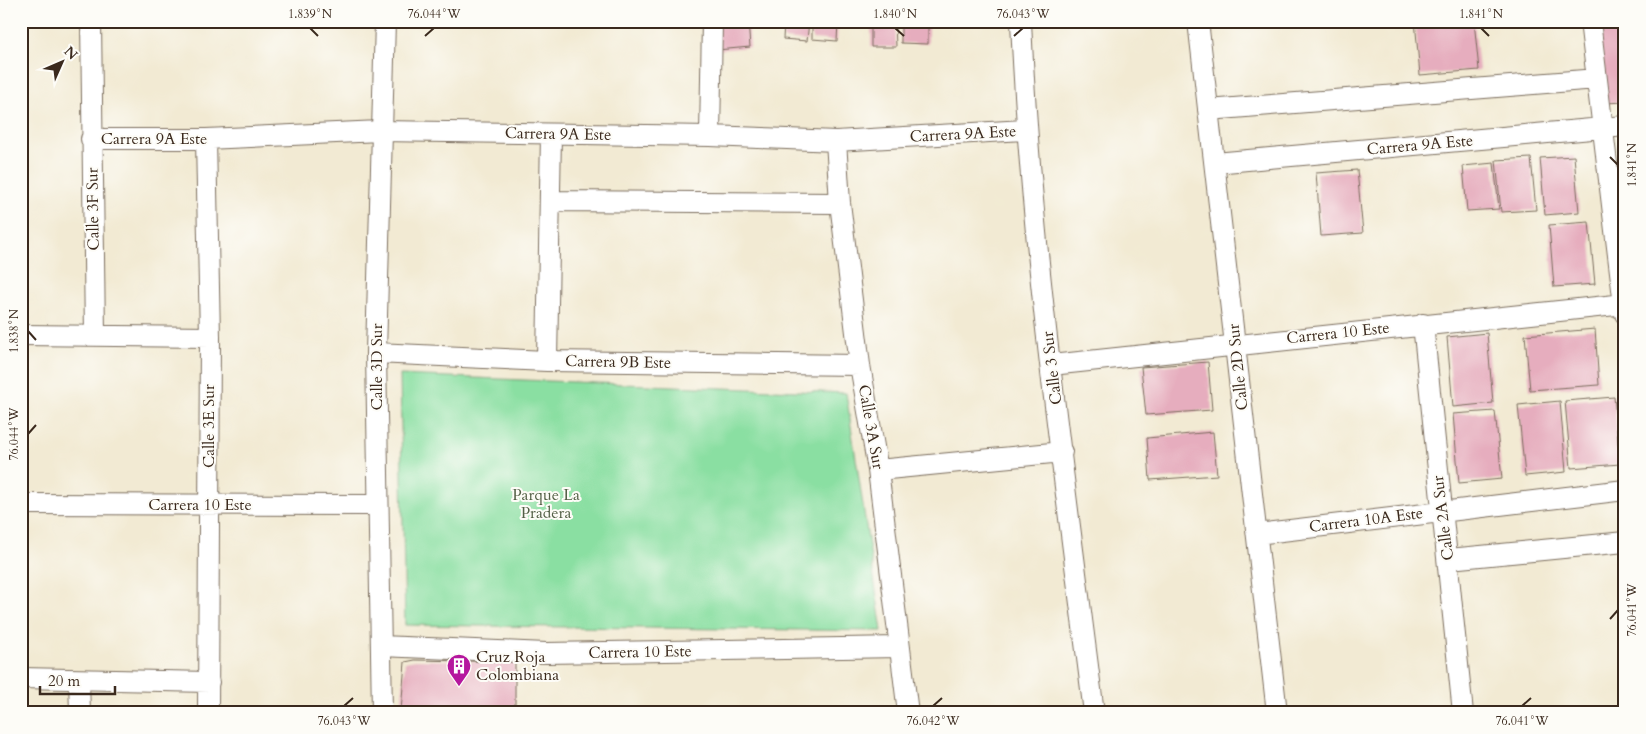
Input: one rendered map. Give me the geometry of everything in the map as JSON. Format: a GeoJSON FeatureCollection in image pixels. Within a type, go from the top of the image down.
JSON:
{"type":"FeatureCollection","features":[{"type":"Feature","properties":{"kind":"street","name":"Calle 3F Sur"},"geometry":{"type":"LineString","coordinates":[[92,21],[91,139],[95,336]]}},
{"type":"Feature","properties":{"kind":"street","name":"Calle 3D Sur"},"geometry":{"type":"LineString","coordinates":[[382,713],[376,353],[380,131],[385,21]]}},
{"type":"Feature","properties":{"kind":"street"},"geometry":{"type":"LineString","coordinates":[[710,136],[712,21]]}},
{"type":"Feature","properties":{"kind":"street","name":"Calle 3 Sur"},"geometry":{"type":"LineString","coordinates":[[1021,21],[1025,130],[1051,365],[1094,713]]}},
{"type":"Feature","properties":{"kind":"street","name":"Calle 2D Sur"},"geometry":{"type":"LineString","coordinates":[[1198,21],[1278,713]]}},
{"type":"Feature","properties":{"kind":"street"},"geometry":{"type":"LineString","coordinates":[[1590,21],[1624,307]]}},
{"type":"Feature","properties":{"kind":"street"},"geometry":{"type":"LineString","coordinates":[[1208,110],[1597,78]]}},
{"type":"Feature","properties":{"kind":"street","name":"Carrera 9A Este"},"geometry":{"type":"LineString","coordinates":[[1215,162],[1625,126]]}},
{"type":"Feature","properties":{"kind":"street","name":"Carrera 9A Este"},"geometry":{"type":"LineString","coordinates":[[91,139],[206,139],[380,131],[710,136],[836,141],[1025,130]]}},
{"type":"Feature","properties":{"kind":"street"},"geometry":{"type":"LineString","coordinates":[[547,361],[551,134]]}},
{"type":"Feature","properties":{"kind":"street","name":"Calle 3E Sur"},"geometry":{"type":"LineString","coordinates":[[206,139],[210,337],[208,713]]}},
{"type":"Feature","properties":{"kind":"street","name":"Calle 3A Sur"},"geometry":{"type":"LineString","coordinates":[[836,141],[840,203],[860,366],[878,470],[908,713]]}},
{"type":"Feature","properties":{"kind":"street"},"geometry":{"type":"LineString","coordinates":[[550,201],[840,203]]}},
{"type":"Feature","properties":{"kind":"street","name":"Carrera 10 Este"},"geometry":{"type":"LineString","coordinates":[[1051,365],[1423,324],[1624,307]]}},
{"type":"Feature","properties":{"kind":"street","name":"Calle 2A Sur"},"geometry":{"type":"LineString","coordinates":[[1423,324],[1442,511],[1449,559],[1463,713]]}},
{"type":"Feature","properties":{"kind":"street"},"geometry":{"type":"LineString","coordinates":[[21,335],[210,337]]}},
{"type":"Feature","properties":{"kind":"street","name":"Carrera 9B Este"},"geometry":{"type":"LineString","coordinates":[[376,353],[547,361],[860,366]]}},
{"type":"Feature","properties":{"kind":"street"},"geometry":{"type":"LineString","coordinates":[[878,470],[1062,452]]}},
{"type":"Feature","properties":{"kind":"street","name":"Carrera 10A Este"},"geometry":{"type":"LineString","coordinates":[[1257,534],[1625,490]]}},
{"type":"Feature","properties":{"kind":"street","name":"Carrera 10 Este"},"geometry":{"type":"LineString","coordinates":[[21,504],[378,505]]}},
{"type":"Feature","properties":{"kind":"street"},"geometry":{"type":"LineString","coordinates":[[1449,559],[1625,542]]}},
{"type":"Feature","properties":{"kind":"street","name":"Carrera 10 Este"},"geometry":{"type":"LineString","coordinates":[[382,646],[546,654],[899,647]]}},
{"type":"Feature","properties":{"kind":"street"},"geometry":{"type":"LineString","coordinates":[[21,678],[209,682]]}},
{"type":"Feature","properties":{"kind":"street"},"geometry":{"type":"LineString","coordinates":[[79,680],[80,713]]}},
{"type":"Feature","properties":{"kind":"green space","name":"Parque La Pradera"},"geometry":{"type":"Polygon","coordinates":[[[400,375],[846,393],[882,631],[405,625],[400,375]]]}},
{"type":"Feature","properties":{"kind":"building"},"geometry":{"type":"Polygon","coordinates":[[[715,21],[748,21],[750,47],[717,50],[715,21]]]}},
{"type":"Feature","properties":{"kind":"building"},"geometry":{"type":"Polygon","coordinates":[[[784,21],[809,21],[807,41],[783,39],[784,21]]]}},
{"type":"Feature","properties":{"kind":"building"},"geometry":{"type":"Polygon","coordinates":[[[812,21],[838,21],[837,41],[812,39],[812,21]]]}},
{"type":"Feature","properties":{"kind":"building"},"geometry":{"type":"Polygon","coordinates":[[[871,21],[895,21],[896,47],[871,47],[871,21]]]}},
{"type":"Feature","properties":{"kind":"building"},"geometry":{"type":"Polygon","coordinates":[[[901,21],[928,21],[928,44],[901,43],[901,21]]]}},
{"type":"Feature","properties":{"kind":"building"},"geometry":{"type":"Polygon","coordinates":[[[1415,21],[1474,21],[1479,70],[1420,75],[1415,21]]]}},
{"type":"Feature","properties":{"kind":"building"},"geometry":{"type":"Polygon","coordinates":[[[1599,21],[1625,21],[1625,102],[1605,103],[1599,21]]]}},
{"type":"Feature","properties":{"kind":"building"},"geometry":{"type":"Polygon","coordinates":[[[1574,156],[1579,212],[1545,215],[1540,158],[1574,156]]]}},
{"type":"Feature","properties":{"kind":"building"},"geometry":{"type":"Polygon","coordinates":[[[1531,158],[1536,210],[1501,212],[1496,160],[1531,158]]]}},
{"type":"Feature","properties":{"kind":"building"},"geometry":{"type":"Polygon","coordinates":[[[1494,163],[1499,209],[1467,211],[1463,166],[1494,163]]]}},
{"type":"Feature","properties":{"kind":"building"},"geometry":{"type":"Polygon","coordinates":[[[1357,170],[1363,233],[1321,236],[1316,173],[1357,170]]]}},
{"type":"Feature","properties":{"kind":"building"},"geometry":{"type":"Polygon","coordinates":[[[1589,222],[1595,284],[1554,287],[1549,225],[1589,222]]]}},
{"type":"Feature","properties":{"kind":"building"},"geometry":{"type":"Polygon","coordinates":[[[1595,329],[1599,385],[1530,390],[1525,335],[1595,329]]]}},
{"type":"Feature","properties":{"kind":"building"},"geometry":{"type":"Polygon","coordinates":[[[1487,333],[1493,403],[1453,407],[1447,337],[1487,333]]]}},
{"type":"Feature","properties":{"kind":"building"},"geometry":{"type":"Polygon","coordinates":[[[1208,362],[1212,410],[1146,415],[1141,367],[1208,362]]]}},
{"type":"Feature","properties":{"kind":"building"},"geometry":{"type":"Polygon","coordinates":[[[1614,397],[1620,464],[1571,468],[1565,401],[1614,397]]]}},
{"type":"Feature","properties":{"kind":"building"},"geometry":{"type":"Polygon","coordinates":[[[1560,401],[1566,472],[1525,476],[1518,405],[1560,401]]]}},
{"type":"Feature","properties":{"kind":"building"},"geometry":{"type":"Polygon","coordinates":[[[1495,411],[1502,479],[1459,483],[1453,414],[1495,411]]]}},
{"type":"Feature","properties":{"kind":"building"},"geometry":{"type":"Polygon","coordinates":[[[1213,432],[1217,475],[1150,480],[1147,438],[1213,432]]]}},
{"type":"Feature","properties":{"kind":"building","name":"Cruz Roja Colombiana"},"geometry":{"type":"Polygon","coordinates":[[[415,660],[515,662],[515,713],[401,711],[405,662],[415,660]]]}},
{"type":"Feature","properties":{"kind":"place","name":"Cruz Roja Colombiana"},"geometry":{"type":"Point","coordinates":[459,687]}}]}
